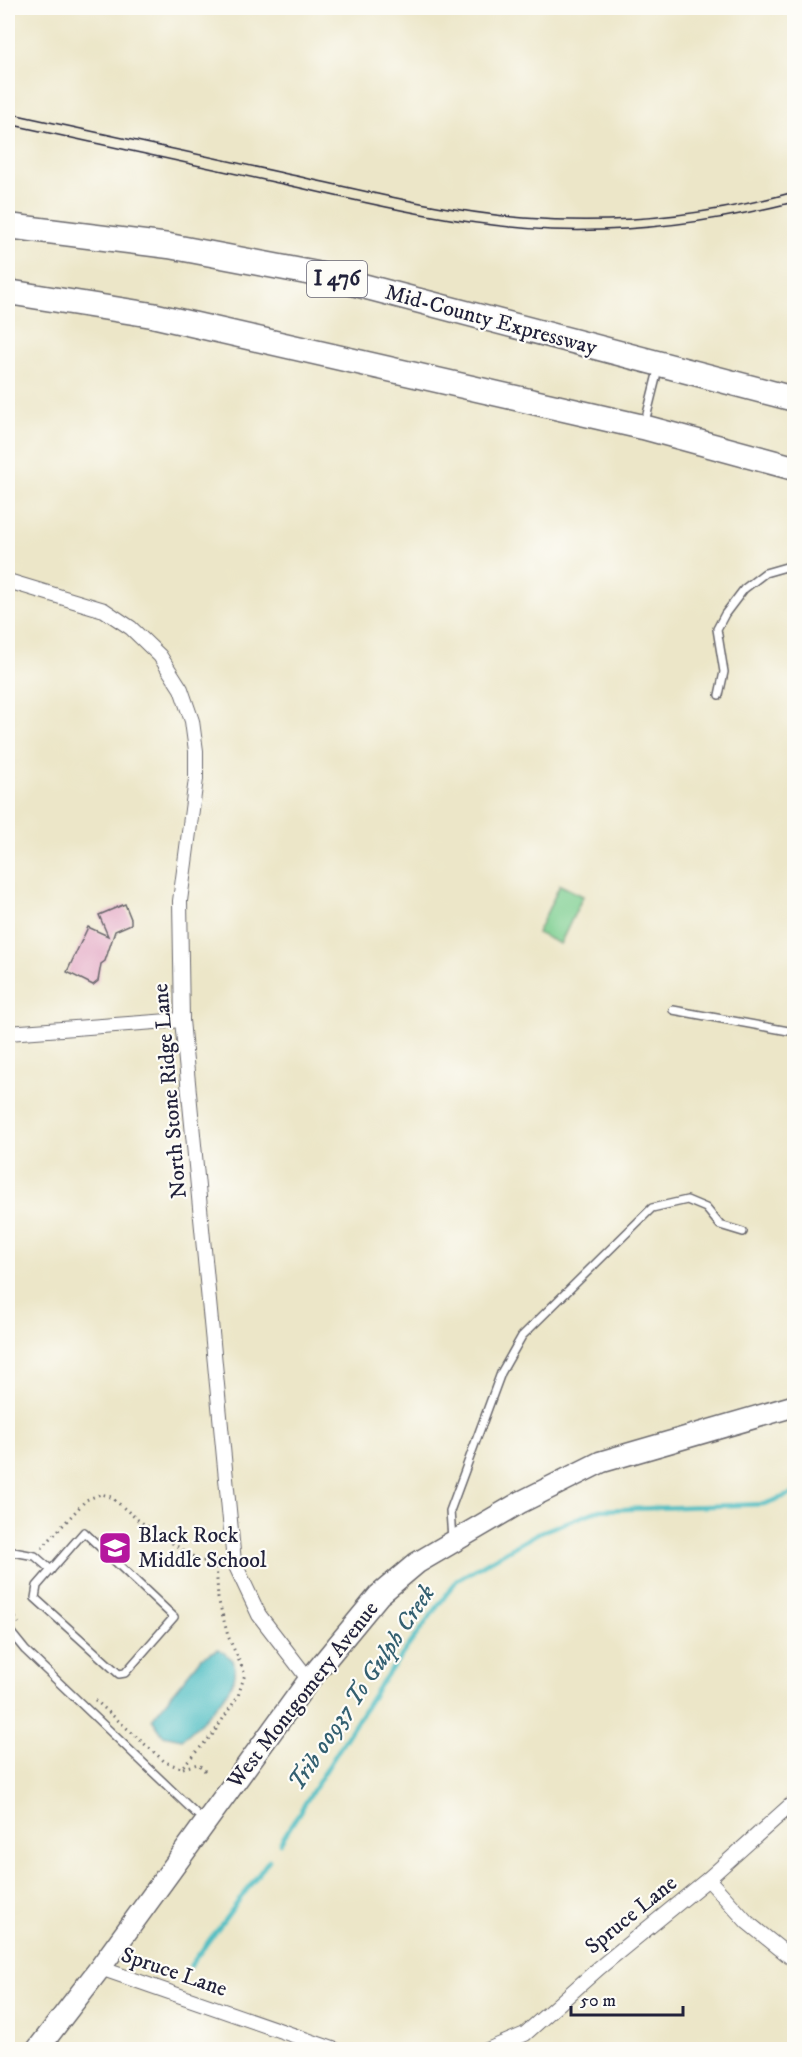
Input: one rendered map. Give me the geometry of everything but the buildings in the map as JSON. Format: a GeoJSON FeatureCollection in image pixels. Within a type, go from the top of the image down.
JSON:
{"type":"FeatureCollection","features":[{"type":"Feature","properties":{"kind":"highway","name":"Mid-County Expressway"},"geometry":{"type":"LineString","coordinates":[[8,226],[169,246],[317,274],[795,399]]}},
{"type":"Feature","properties":{"kind":"highway"},"geometry":{"type":"LineString","coordinates":[[8,292],[152,315],[643,428],[795,468]]}},
{"type":"Feature","properties":{"kind":"main road","name":"West Montgomery Avenue"},"geometry":{"type":"LineString","coordinates":[[37,2049],[100,1968],[309,1680],[380,1595],[417,1563],[520,1502],[601,1462],[795,1406]]}},
{"type":"Feature","properties":{"kind":"street","name":"North Stone Ridge Lane"},"geometry":{"type":"LineString","coordinates":[[8,581],[104,610],[131,628],[160,656],[181,689],[192,721],[196,751],[196,779],[180,901],[182,1020],[233,1558],[259,1615],[309,1680]]}},
{"type":"Feature","properties":{"kind":"street"},"geometry":{"type":"LineString","coordinates":[[8,1033],[182,1020]]}},
{"type":"Feature","properties":{"kind":"street","name":"Spruce Lane"},"geometry":{"type":"LineString","coordinates":[[487,2049],[525,2034],[599,1968],[708,1879],[795,1802]]}},
{"type":"Feature","properties":{"kind":"street"},"geometry":{"type":"LineString","coordinates":[[708,1879],[747,1922],[795,1960]]}},
{"type":"Feature","properties":{"kind":"street","name":"Spruce Lane"},"geometry":{"type":"LineString","coordinates":[[100,1968],[336,2049]]}},
{"type":"Feature","properties":{"kind":"lane"},"geometry":{"type":"LineString","coordinates":[[643,428],[659,364]]}},
{"type":"Feature","properties":{"kind":"lane"},"geometry":{"type":"LineString","coordinates":[[719,695],[724,672],[717,629],[725,614],[744,589],[765,573],[786,567],[795,570]]}},
{"type":"Feature","properties":{"kind":"lane"},"geometry":{"type":"LineString","coordinates":[[673,1010],[795,1032]]}},
{"type":"Feature","properties":{"kind":"lane"},"geometry":{"type":"LineString","coordinates":[[452,1542],[450,1511],[501,1373],[522,1336],[652,1208],[687,1200],[706,1208],[720,1224],[743,1232]]}},
{"type":"Feature","properties":{"kind":"lane"},"geometry":{"type":"LineString","coordinates":[[84,1532],[174,1617],[125,1673],[119,1674],[35,1598],[37,1586],[51,1570],[84,1532]]}},
{"type":"Feature","properties":{"kind":"lane"},"geometry":{"type":"LineString","coordinates":[[8,1551],[35,1556],[51,1570]]}},
{"type":"Feature","properties":{"kind":"lane"},"geometry":{"type":"LineString","coordinates":[[8,1629],[24,1650],[206,1823]]}},
{"type":"Feature","properties":{"kind":"path"},"geometry":{"type":"LineString","coordinates":[[35,1556],[81,1504],[101,1494],[111,1497],[138,1520],[201,1561],[216,1562],[233,1558]]}},
{"type":"Feature","properties":{"kind":"path"},"geometry":{"type":"LineString","coordinates":[[181,1768],[213,1734],[238,1696],[245,1674],[228,1636],[218,1598],[216,1562]]}},
{"type":"Feature","properties":{"kind":"path"},"geometry":{"type":"LineString","coordinates":[[8,1608],[25,1631]]}},
{"type":"Feature","properties":{"kind":"path"},"geometry":{"type":"LineString","coordinates":[[94,1699],[165,1762],[181,1768],[198,1764],[206,1771]]}},
{"type":"Feature","properties":{"kind":"green space"},"geometry":{"type":"Polygon","coordinates":[[[560,885],[583,896],[560,944],[537,933],[560,885]]]}},
{"type":"Feature","properties":{"kind":"water"},"geometry":{"type":"Polygon","coordinates":[[[219,1649],[233,1660],[235,1667],[233,1681],[228,1690],[204,1719],[182,1739],[163,1735],[152,1719],[201,1658],[219,1649]]]}},
{"type":"Feature","properties":{"kind":"waterway","name":"Trib 00937 To Gulph Creek"},"geometry":{"type":"LineString","coordinates":[[280,1843],[379,1686],[457,1580],[538,1533],[599,1510],[764,1504],[794,1493]]}},
{"type":"Feature","properties":{"kind":"waterway","name":"Trib 00937 To Gulph Creek"},"geometry":{"type":"LineString","coordinates":[[190,1966],[269,1860]]}},
{"type":"Feature","properties":{"kind":"tram line"},"geometry":{"type":"LineString","coordinates":[[8,113],[399,199],[493,215],[558,220],[660,217],[728,207],[794,192]]}},
{"type":"Feature","properties":{"kind":"tram line"},"geometry":{"type":"LineString","coordinates":[[8,124],[385,207],[518,228],[551,230],[643,228],[734,215],[794,202]]}},
{"type":"Feature","properties":{"kind":"place","name":"Black Rock Middle School"},"geometry":{"type":"Point","coordinates":[115,1548]}}]}
